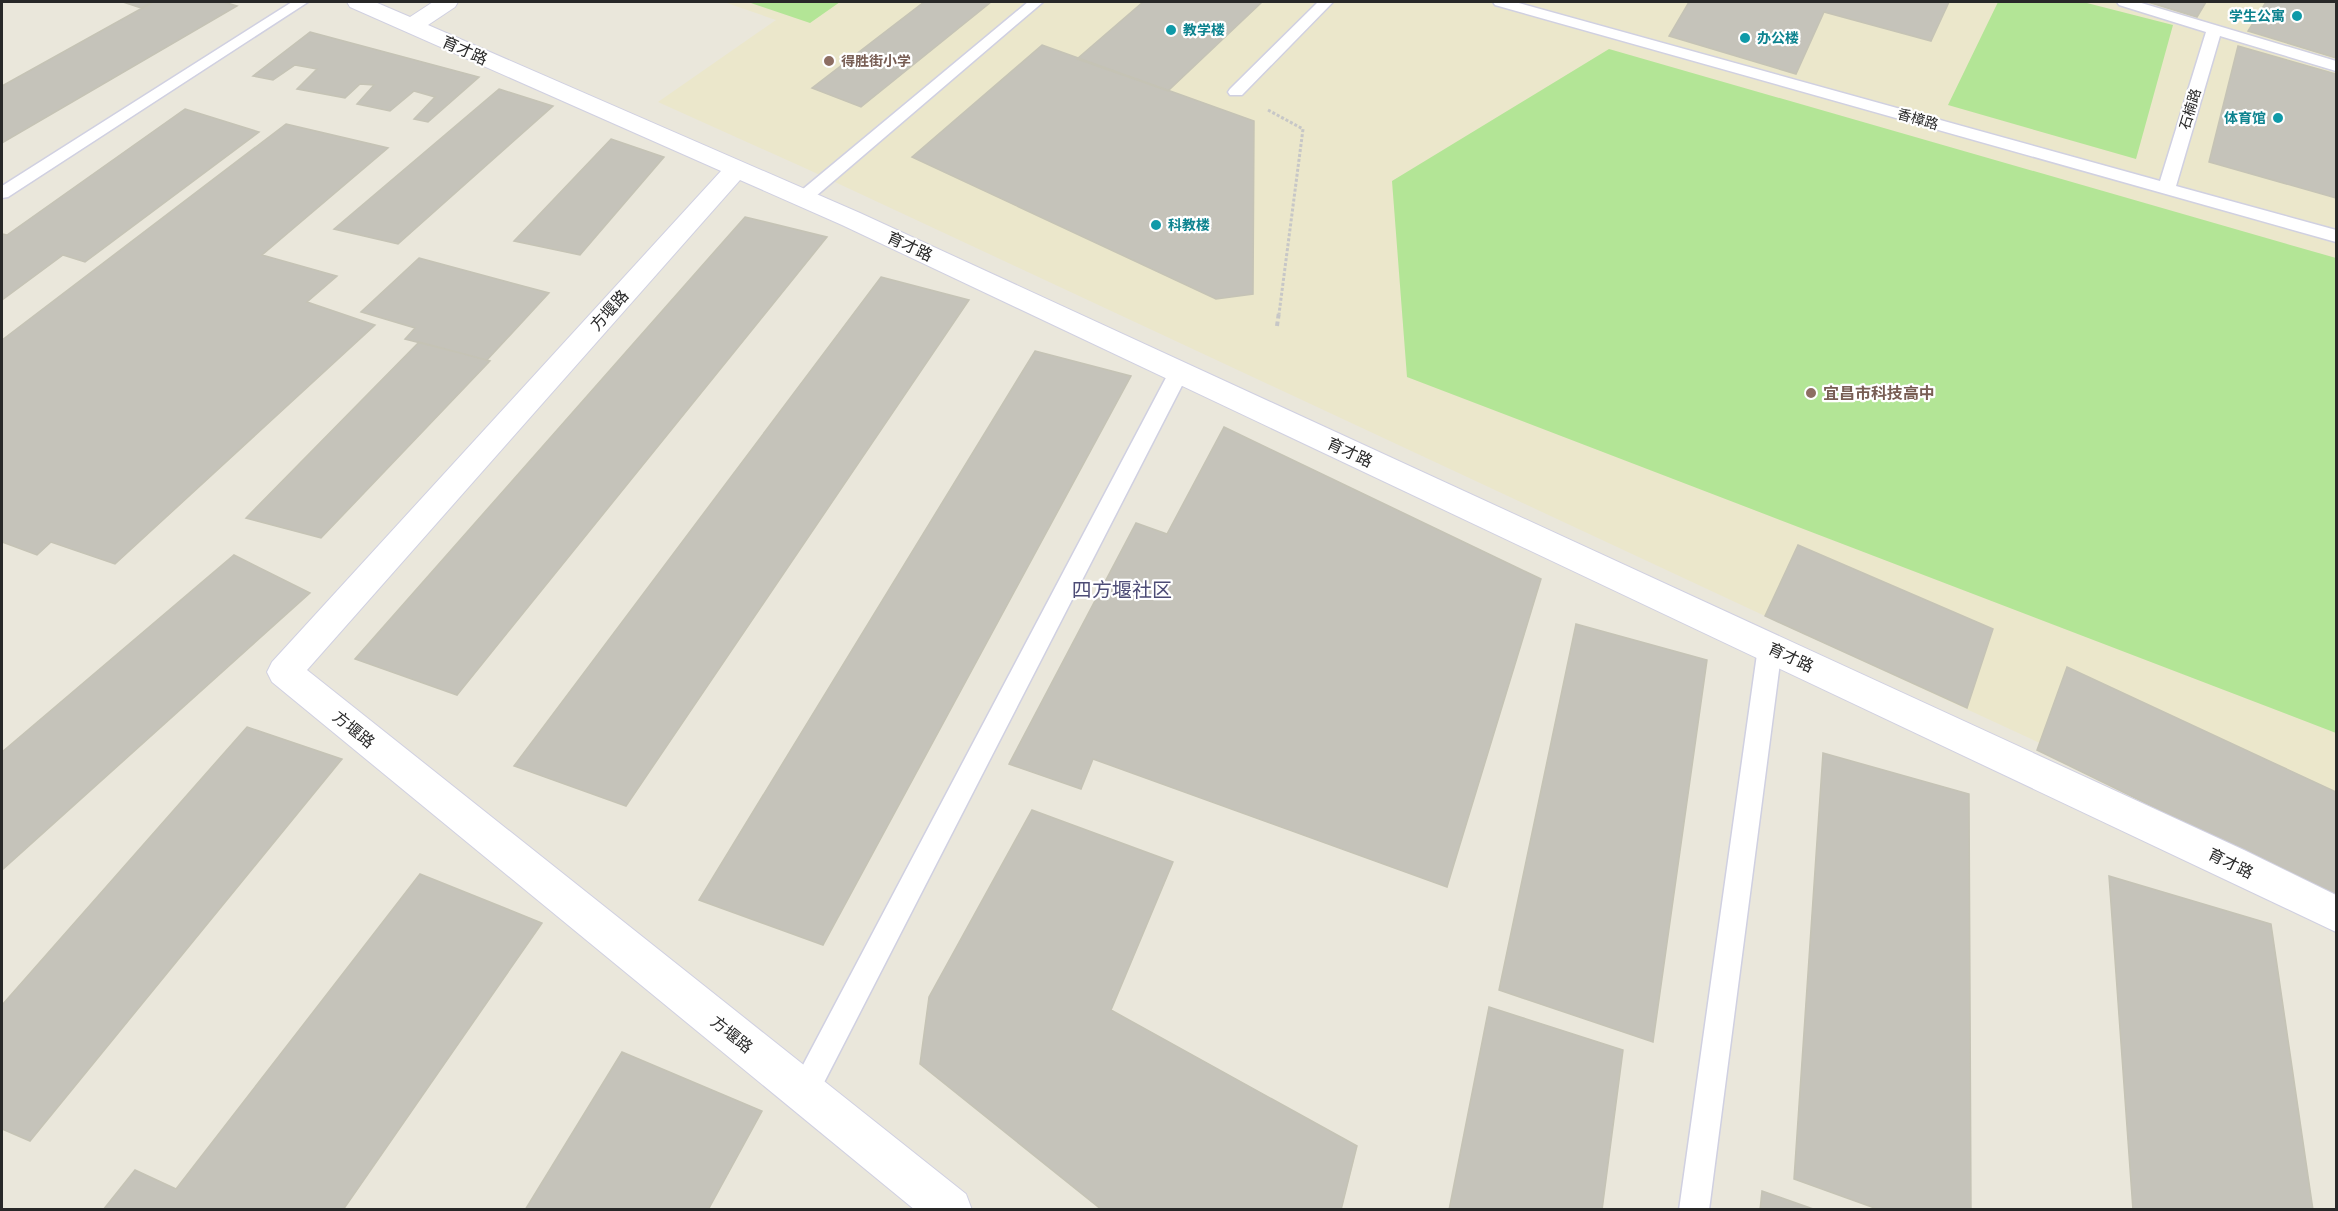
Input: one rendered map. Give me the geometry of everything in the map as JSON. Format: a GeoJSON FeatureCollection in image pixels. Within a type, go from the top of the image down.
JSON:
{"type":"FeatureCollection","features":[{"type":"Feature","properties":{"kind":"street","name":"育才路"},"geometry":{"type":"LineString","coordinates":[[358,2],[803,198],[2231,862],[2337,914]]}},
{"type":"Feature","properties":{"kind":"street"},"geometry":{"type":"LineString","coordinates":[[411,26],[447,2]]}},
{"type":"Feature","properties":{"kind":"street","name":"方堰路"},"geometry":{"type":"LineString","coordinates":[[736,169],[284,672],[950,1209]]}},
{"type":"Feature","properties":{"kind":"lane"},"geometry":{"type":"LineString","coordinates":[[2,193],[301,2]]}},
{"type":"Feature","properties":{"kind":"lane"},"geometry":{"type":"LineString","coordinates":[[803,198],[1036,2]]}},
{"type":"Feature","properties":{"kind":"lane"},"geometry":{"type":"LineString","coordinates":[[1236,92],[1326,2]]}},
{"type":"Feature","properties":{"kind":"lane","name":"香樟路"},"geometry":{"type":"LineString","coordinates":[[1500,2],[2337,236]]}},
{"type":"Feature","properties":{"kind":"lane"},"geometry":{"type":"LineString","coordinates":[[2124,2],[2337,66]]}},
{"type":"Feature","properties":{"kind":"lane","name":"石楠路"},"geometry":{"type":"LineString","coordinates":[[2166,188],[2214,30]]}},
{"type":"Feature","properties":{"kind":"lane"},"geometry":{"type":"LineString","coordinates":[[804,1092],[1179,372]]}},
{"type":"Feature","properties":{"kind":"lane"},"geometry":{"type":"LineString","coordinates":[[1694,1209],[1770,647]]}},
{"type":"Feature","properties":{"kind":"path"},"geometry":{"type":"LineString","coordinates":[[1236,92],[1303,129],[1277,326]]}},
{"type":"Feature","properties":{"kind":"shaded area","name":"宜昌市科技高中"},"geometry":{"type":"Polygon","coordinates":[[[724,2],[2336,2],[2336,880],[807,169],[658,102],[776,20],[724,2]]]}},
{"type":"Feature","properties":{"kind":"green space"},"geometry":{"type":"Polygon","coordinates":[[[748,2],[840,2],[810,23],[748,2]]]}},
{"type":"Feature","properties":{"kind":"green space"},"geometry":{"type":"Polygon","coordinates":[[[1998,2],[2083,2],[2173,25],[2136,159],[1948,105],[1998,2]]]}},
{"type":"Feature","properties":{"kind":"green space"},"geometry":{"type":"Polygon","coordinates":[[[1609,49],[2336,258],[2336,733],[1407,377],[1392,181],[1609,49]]]}},
{"type":"Feature","properties":{"kind":"building"},"geometry":{"type":"Polygon","coordinates":[[[123,2],[153,2],[141,8],[123,2]]]}},
{"type":"Feature","properties":{"kind":"building"},"geometry":{"type":"Polygon","coordinates":[[[153,2],[224,2],[237,6],[2,143],[2,86],[153,2]]]}},
{"type":"Feature","properties":{"kind":"building"},"geometry":{"type":"Polygon","coordinates":[[[924,2],[991,2],[861,107],[812,88],[924,2]]]}},
{"type":"Feature","properties":{"kind":"building","name":"教学楼"},"geometry":{"type":"Polygon","coordinates":[[[1143,2],[1262,2],[1168,91],[1077,59],[1143,2]]]}},
{"type":"Feature","properties":{"kind":"building","name":"办公楼"},"geometry":{"type":"Polygon","coordinates":[[[1689,2],[1949,2],[1931,41],[1824,12],[1796,74],[1669,36],[1689,2]]]}},
{"type":"Feature","properties":{"kind":"building","name":"学生公寓"},"geometry":{"type":"Polygon","coordinates":[[[2148,2],[2206,2],[2197,17],[2148,2]]]}},
{"type":"Feature","properties":{"kind":"building","name":"学生公寓"},"geometry":{"type":"Polygon","coordinates":[[[2266,2],[2336,2],[2336,58],[2248,31],[2266,2]]]}},
{"type":"Feature","properties":{"kind":"building"},"geometry":{"type":"Polygon","coordinates":[[[310,32],[479,77],[428,122],[414,119],[435,97],[414,91],[390,111],[357,104],[374,85],[360,84],[345,98],[297,89],[317,69],[295,65],[273,80],[253,76],[310,32]]]}},
{"type":"Feature","properties":{"kind":"building","name":"科教楼"},"geometry":{"type":"Polygon","coordinates":[[[1042,45],[1254,121],[1253,294],[1216,299],[912,157],[1042,45]]]}},
{"type":"Feature","properties":{"kind":"building","name":"体育馆"},"geometry":{"type":"Polygon","coordinates":[[[2238,46],[2336,74],[2336,198],[2209,162],[2238,46]]]}},
{"type":"Feature","properties":{"kind":"building"},"geometry":{"type":"Polygon","coordinates":[[[499,89],[553,106],[398,244],[334,229],[499,89]]]}},
{"type":"Feature","properties":{"kind":"building"},"geometry":{"type":"Polygon","coordinates":[[[185,109],[259,132],[85,262],[63,255],[2,300],[2,234],[7,235],[185,109]]]}},
{"type":"Feature","properties":{"kind":"building"},"geometry":{"type":"Polygon","coordinates":[[[286,124],[388,148],[262,255],[337,276],[307,302],[375,325],[115,564],[51,542],[37,555],[2,542],[2,340],[286,124]]]}},
{"type":"Feature","properties":{"kind":"building"},"geometry":{"type":"Polygon","coordinates":[[[611,139],[664,157],[580,255],[514,241],[611,139]]]}},
{"type":"Feature","properties":{"kind":"building"},"geometry":{"type":"Polygon","coordinates":[[[745,217],[827,237],[457,695],[355,659],[745,217]]]}},
{"type":"Feature","properties":{"kind":"building"},"geometry":{"type":"Polygon","coordinates":[[[419,258],[549,293],[487,360],[405,339],[415,328],[361,312],[419,258]]]}},
{"type":"Feature","properties":{"kind":"building"},"geometry":{"type":"Polygon","coordinates":[[[881,277],[969,300],[626,806],[514,766],[881,277]]]}},
{"type":"Feature","properties":{"kind":"building"},"geometry":{"type":"Polygon","coordinates":[[[419,342],[490,361],[321,538],[246,518],[419,342]]]}},
{"type":"Feature","properties":{"kind":"building"},"geometry":{"type":"Polygon","coordinates":[[[1035,351],[1131,376],[823,945],[699,900],[1035,351]]]}},
{"type":"Feature","properties":{"kind":"building"},"geometry":{"type":"Polygon","coordinates":[[[1224,427],[1541,579],[1447,887],[1093,759],[1081,789],[1009,764],[1136,523],[1167,534],[1224,427]]]}},
{"type":"Feature","properties":{"kind":"building"},"geometry":{"type":"Polygon","coordinates":[[[1798,545],[1993,629],[1967,708],[1765,616],[1798,545]]]}},
{"type":"Feature","properties":{"kind":"building"},"geometry":{"type":"Polygon","coordinates":[[[234,555],[310,593],[2,870],[2,752],[234,555]]]}},
{"type":"Feature","properties":{"kind":"building"},"geometry":{"type":"Polygon","coordinates":[[[1576,624],[1707,660],[1653,1042],[1499,990],[1576,624]]]}},
{"type":"Feature","properties":{"kind":"building"},"geometry":{"type":"Polygon","coordinates":[[[2067,667],[2336,792],[2336,896],[2037,750],[2067,667]]]}},
{"type":"Feature","properties":{"kind":"building"},"geometry":{"type":"Polygon","coordinates":[[[247,727],[342,759],[30,1141],[2,1129],[2,1005],[247,727]]]}},
{"type":"Feature","properties":{"kind":"building"},"geometry":{"type":"Polygon","coordinates":[[[1823,753],[1969,794],[1971,1210],[1880,1210],[1794,1179],[1823,753]]]}},
{"type":"Feature","properties":{"kind":"building"},"geometry":{"type":"Polygon","coordinates":[[[1032,810],[1173,862],[1111,1010],[1357,1146],[1341,1210],[1102,1210],[920,1064],[929,997],[1032,810]]]}},
{"type":"Feature","properties":{"kind":"building"},"geometry":{"type":"Polygon","coordinates":[[[420,874],[542,923],[343,1210],[103,1210],[135,1170],[176,1189],[420,874]]]}},
{"type":"Feature","properties":{"kind":"building"},"geometry":{"type":"Polygon","coordinates":[[[2109,876],[2271,924],[2313,1210],[2133,1210],[2109,876]]]}},
{"type":"Feature","properties":{"kind":"building"},"geometry":{"type":"Polygon","coordinates":[[[1489,1007],[1623,1050],[1602,1210],[1449,1210],[1489,1007]]]}},
{"type":"Feature","properties":{"kind":"building"},"geometry":{"type":"Polygon","coordinates":[[[622,1052],[762,1111],[708,1210],[525,1210],[622,1052]]]}},
{"type":"Feature","properties":{"kind":"building"},"geometry":{"type":"Polygon","coordinates":[[[1762,1191],[1816,1210],[1760,1210],[1762,1191]]]}},
{"type":"Feature","properties":{"kind":"place","name":"学生公寓"},"geometry":{"type":"Point","coordinates":[2297,16]}},
{"type":"Feature","properties":{"kind":"place","name":"教学楼"},"geometry":{"type":"Point","coordinates":[1171,30]}},
{"type":"Feature","properties":{"kind":"place","name":"办公楼"},"geometry":{"type":"Point","coordinates":[1745,38]}},
{"type":"Feature","properties":{"kind":"place","name":"得胜街小学"},"geometry":{"type":"Point","coordinates":[829,61]}},
{"type":"Feature","properties":{"kind":"place","name":"体育馆"},"geometry":{"type":"Point","coordinates":[2278,118]}},
{"type":"Feature","properties":{"kind":"place","name":"科教楼"},"geometry":{"type":"Point","coordinates":[1156,225]}},
{"type":"Feature","properties":{"kind":"place","name":"宜昌市科技高中"},"geometry":{"type":"Point","coordinates":[1811,393]}},
{"type":"Feature","properties":{"kind":"district","name":"四方堰社区"},"geometry":{"type":"Point","coordinates":[1122,590]}}]}
